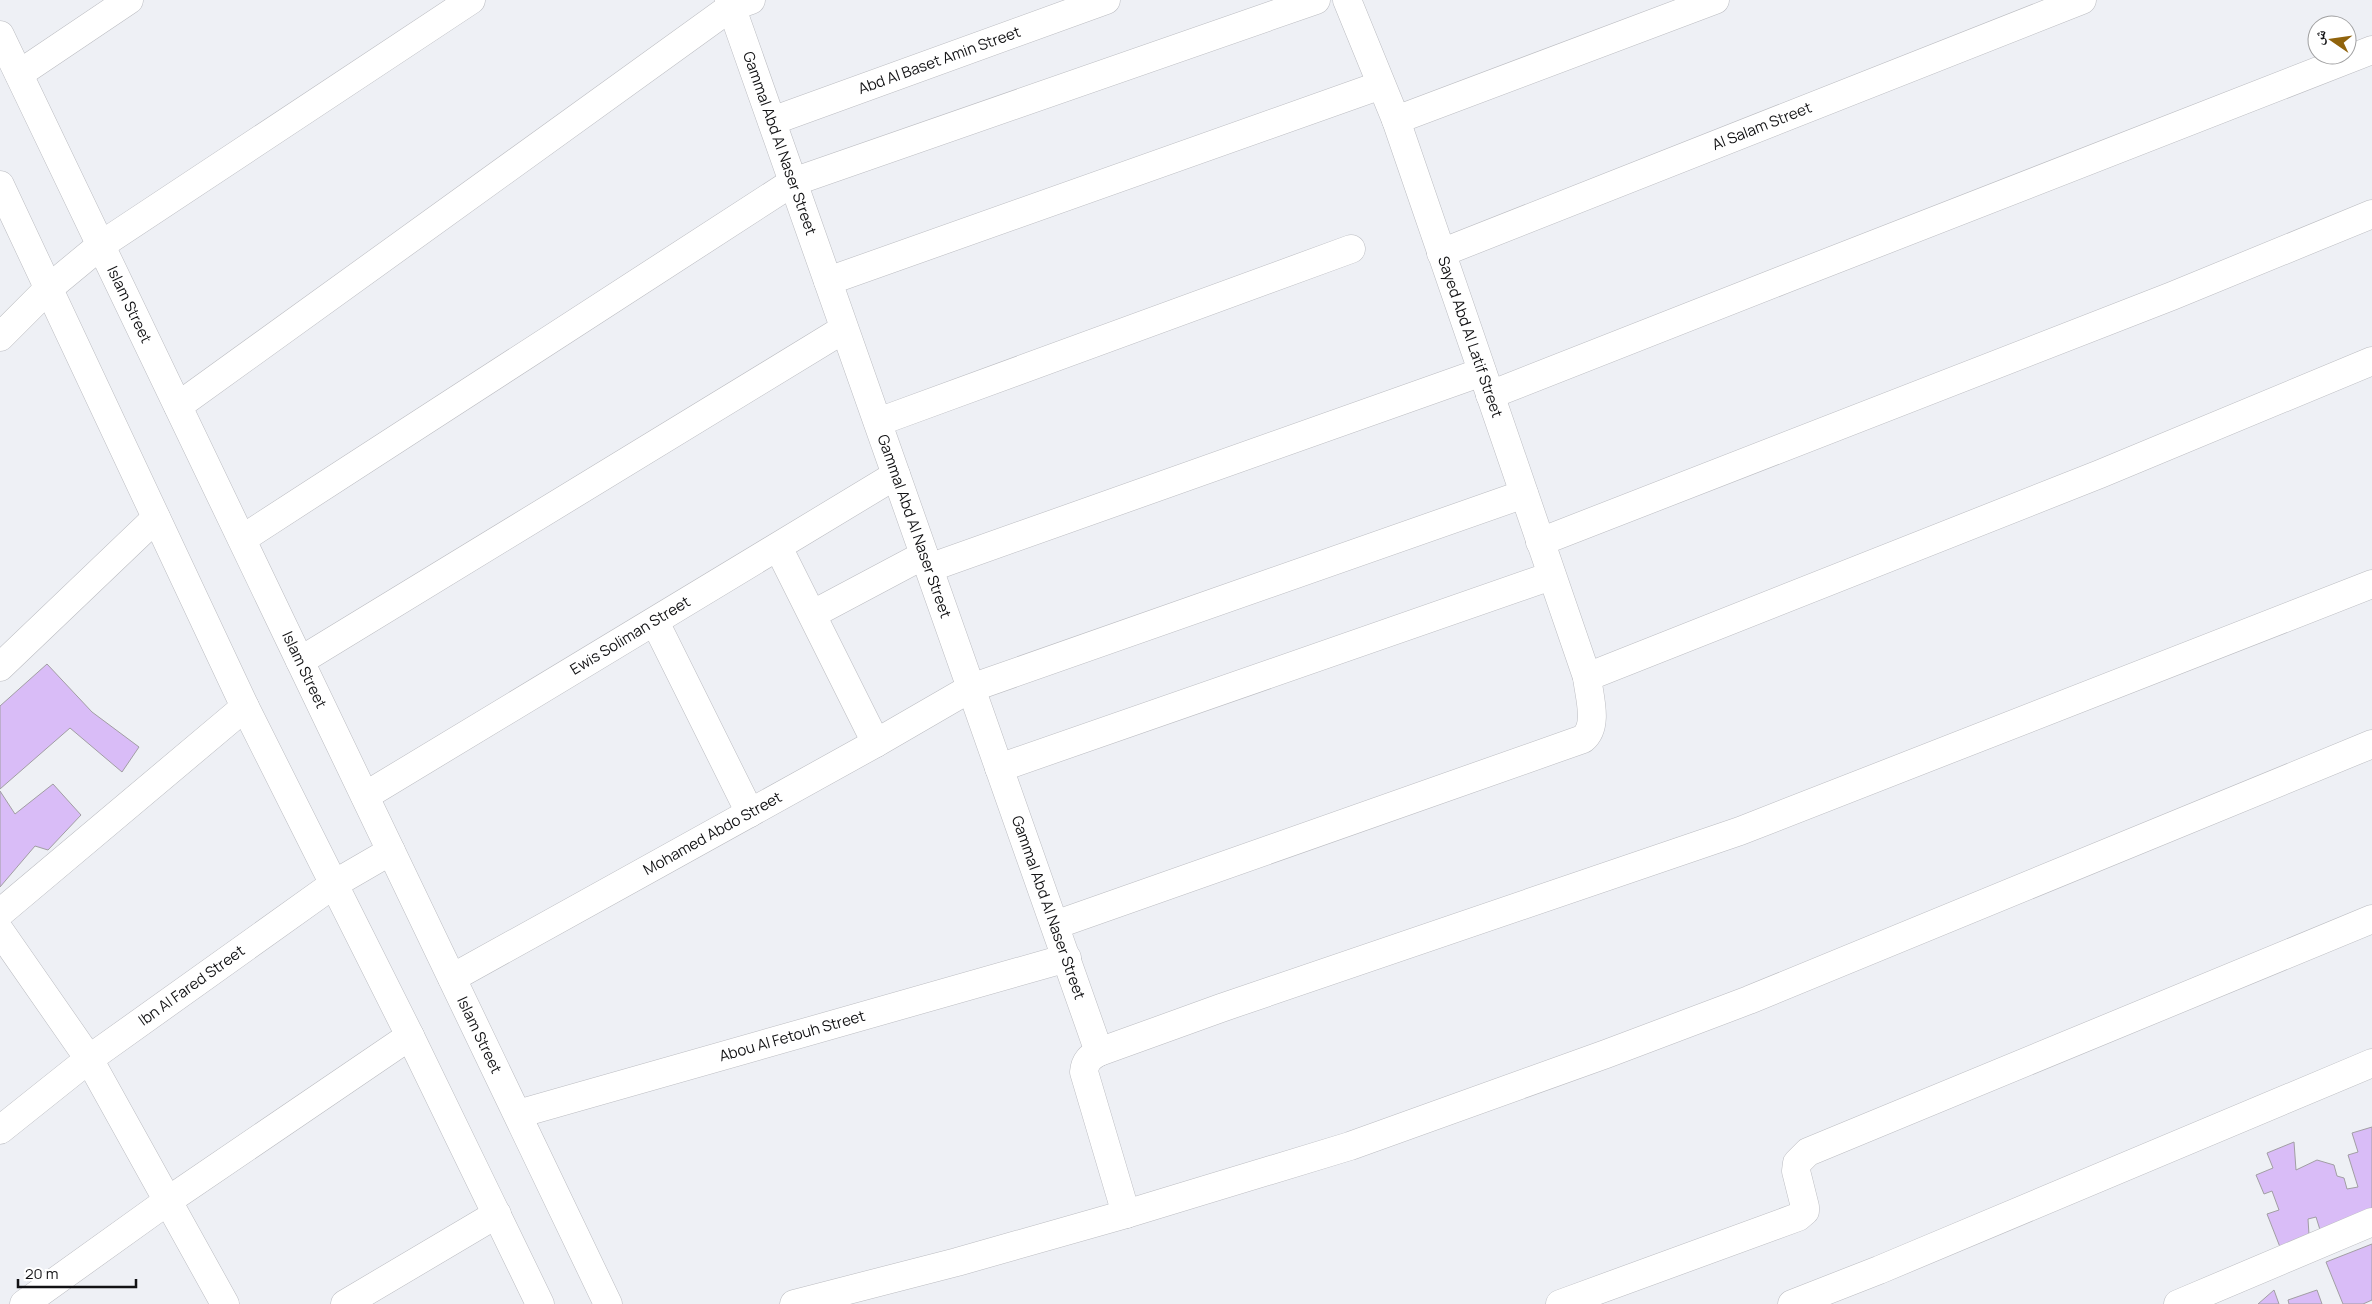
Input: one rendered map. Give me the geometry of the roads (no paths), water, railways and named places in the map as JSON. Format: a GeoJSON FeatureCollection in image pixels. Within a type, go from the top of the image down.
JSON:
{"type":"FeatureCollection","features":[{"type":"Feature","properties":{"kind":"street"},"geometry":{"type":"LineString","coordinates":[[19,74],[129,0]]}},
{"type":"Feature","properties":{"kind":"street"},"geometry":{"type":"LineString","coordinates":[[0,337],[48,288],[101,245],[472,0]]}},
{"type":"Feature","properties":{"kind":"street","name":"Abd Al Baset Amin Street"},"geometry":{"type":"LineString","coordinates":[[772,121],[1106,0]]}},
{"type":"Feature","properties":{"kind":"street"},"geometry":{"type":"LineString","coordinates":[[242,540],[793,182],[1316,0]]}},
{"type":"Feature","properties":{"kind":"street","name":"Sayed Abd Al Latif Street"},"geometry":{"type":"LineString","coordinates":[[1055,925],[1583,739],[1590,734],[1592,724],[1587,677],[1396,120],[1347,0]]}},
{"type":"Feature","properties":{"kind":"street"},"geometry":{"type":"LineString","coordinates":[[1396,120],[1715,0]]}},
{"type":"Feature","properties":{"kind":"street","name":"Al Salam Street"},"geometry":{"type":"LineString","coordinates":[[1441,253],[2082,0]]}},
{"type":"Feature","properties":{"kind":"street"},"geometry":{"type":"LineString","coordinates":[[178,406],[737,2]]}},
{"type":"Feature","properties":{"kind":"street","name":"Gammal Abd Al Naser Street"},"geometry":{"type":"LineString","coordinates":[[737,2],[772,121],[793,182],[1099,1052]]}},
{"type":"Feature","properties":{"kind":"street","name":"Islam Street"},"geometry":{"type":"LineString","coordinates":[[0,35],[608,1304]]}},
{"type":"Feature","properties":{"kind":"street"},"geometry":{"type":"LineString","coordinates":[[813,614],[926,562],[1486,384],[1784,280],[1992,196],[2372,50]]}},
{"type":"Feature","properties":{"kind":"street"},"geometry":{"type":"LineString","coordinates":[[828,282],[1381,84]]}},
{"type":"Feature","properties":{"kind":"street"},"geometry":{"type":"LineString","coordinates":[[0,185],[245,707],[410,1036],[540,1304]]}},
{"type":"Feature","properties":{"kind":"street"},"geometry":{"type":"LineString","coordinates":[[1540,542],[2172,296],[2372,214]]}},
{"type":"Feature","properties":{"kind":"street"},"geometry":{"type":"LineString","coordinates":[[878,422],[1351,249]]}},
{"type":"Feature","properties":{"kind":"street"},"geometry":{"type":"LineString","coordinates":[[300,660],[844,329]]}},
{"type":"Feature","properties":{"kind":"street"},"geometry":{"type":"LineString","coordinates":[[1587,677],[2100,474],[2372,361]]}},
{"type":"Feature","properties":{"kind":"street","name":"Ewis Soliman Street"},"geometry":{"type":"LineString","coordinates":[[365,796],[896,475]]}},
{"type":"Feature","properties":{"kind":"street","name":"Mohamed Abdo Street"},"geometry":{"type":"LineString","coordinates":[[452,978],[876,743],[971,688],[1524,494]]}},
{"type":"Feature","properties":{"kind":"street"},"geometry":{"type":"LineString","coordinates":[[0,667],[156,518]]}},
{"type":"Feature","properties":{"kind":"street"},"geometry":{"type":"LineString","coordinates":[[778,547],[876,743]]}},
{"type":"Feature","properties":{"kind":"street"},"geometry":{"type":"LineString","coordinates":[[999,768],[1551,576]]}},
{"type":"Feature","properties":{"kind":"street"},"geometry":{"type":"LineString","coordinates":[[1126,1214],[1084,1072],[1089,1057],[1221,1008],[1740,831],[2372,584]]}},
{"type":"Feature","properties":{"kind":"street"},"geometry":{"type":"LineString","coordinates":[[655,622],[750,813]]}},
{"type":"Feature","properties":{"kind":"street"},"geometry":{"type":"LineString","coordinates":[[0,913],[245,707]]}},
{"type":"Feature","properties":{"kind":"street"},"geometry":{"type":"LineString","coordinates":[[794,1304],[957,1262],[1126,1214],[1350,1146],[1624,1047],[1768,992],[2372,744]]}},
{"type":"Feature","properties":{"kind":"street","name":"Ibn Al Fared Street"},"geometry":{"type":"LineString","coordinates":[[0,1130],[89,1059],[334,884],[391,851]]}},
{"type":"Feature","properties":{"kind":"street"},"geometry":{"type":"LineString","coordinates":[[1560,1304],[1798,1218],[1805,1211],[1805,1207],[1796,1171],[1797,1163],[1808,1152],[2372,919]]}},
{"type":"Feature","properties":{"kind":"street"},"geometry":{"type":"LineString","coordinates":[[0,932],[89,1059],[169,1200],[225,1304]]}},
{"type":"Feature","properties":{"kind":"street","name":"Abou Al Fetouh Street"},"geometry":{"type":"LineString","coordinates":[[518,1114],[1067,958]]}},
{"type":"Feature","properties":{"kind":"street"},"geometry":{"type":"LineString","coordinates":[[24,1304],[169,1200],[410,1036]]}},
{"type":"Feature","properties":{"kind":"street"},"geometry":{"type":"LineString","coordinates":[[1792,1304],[1879,1270],[2372,1063]]}},
{"type":"Feature","properties":{"kind":"street"},"geometry":{"type":"LineString","coordinates":[[345,1304],[497,1214]]}},
{"type":"Feature","properties":{"kind":"street"},"geometry":{"type":"LineString","coordinates":[[2178,1304],[2372,1222]]}}]}
